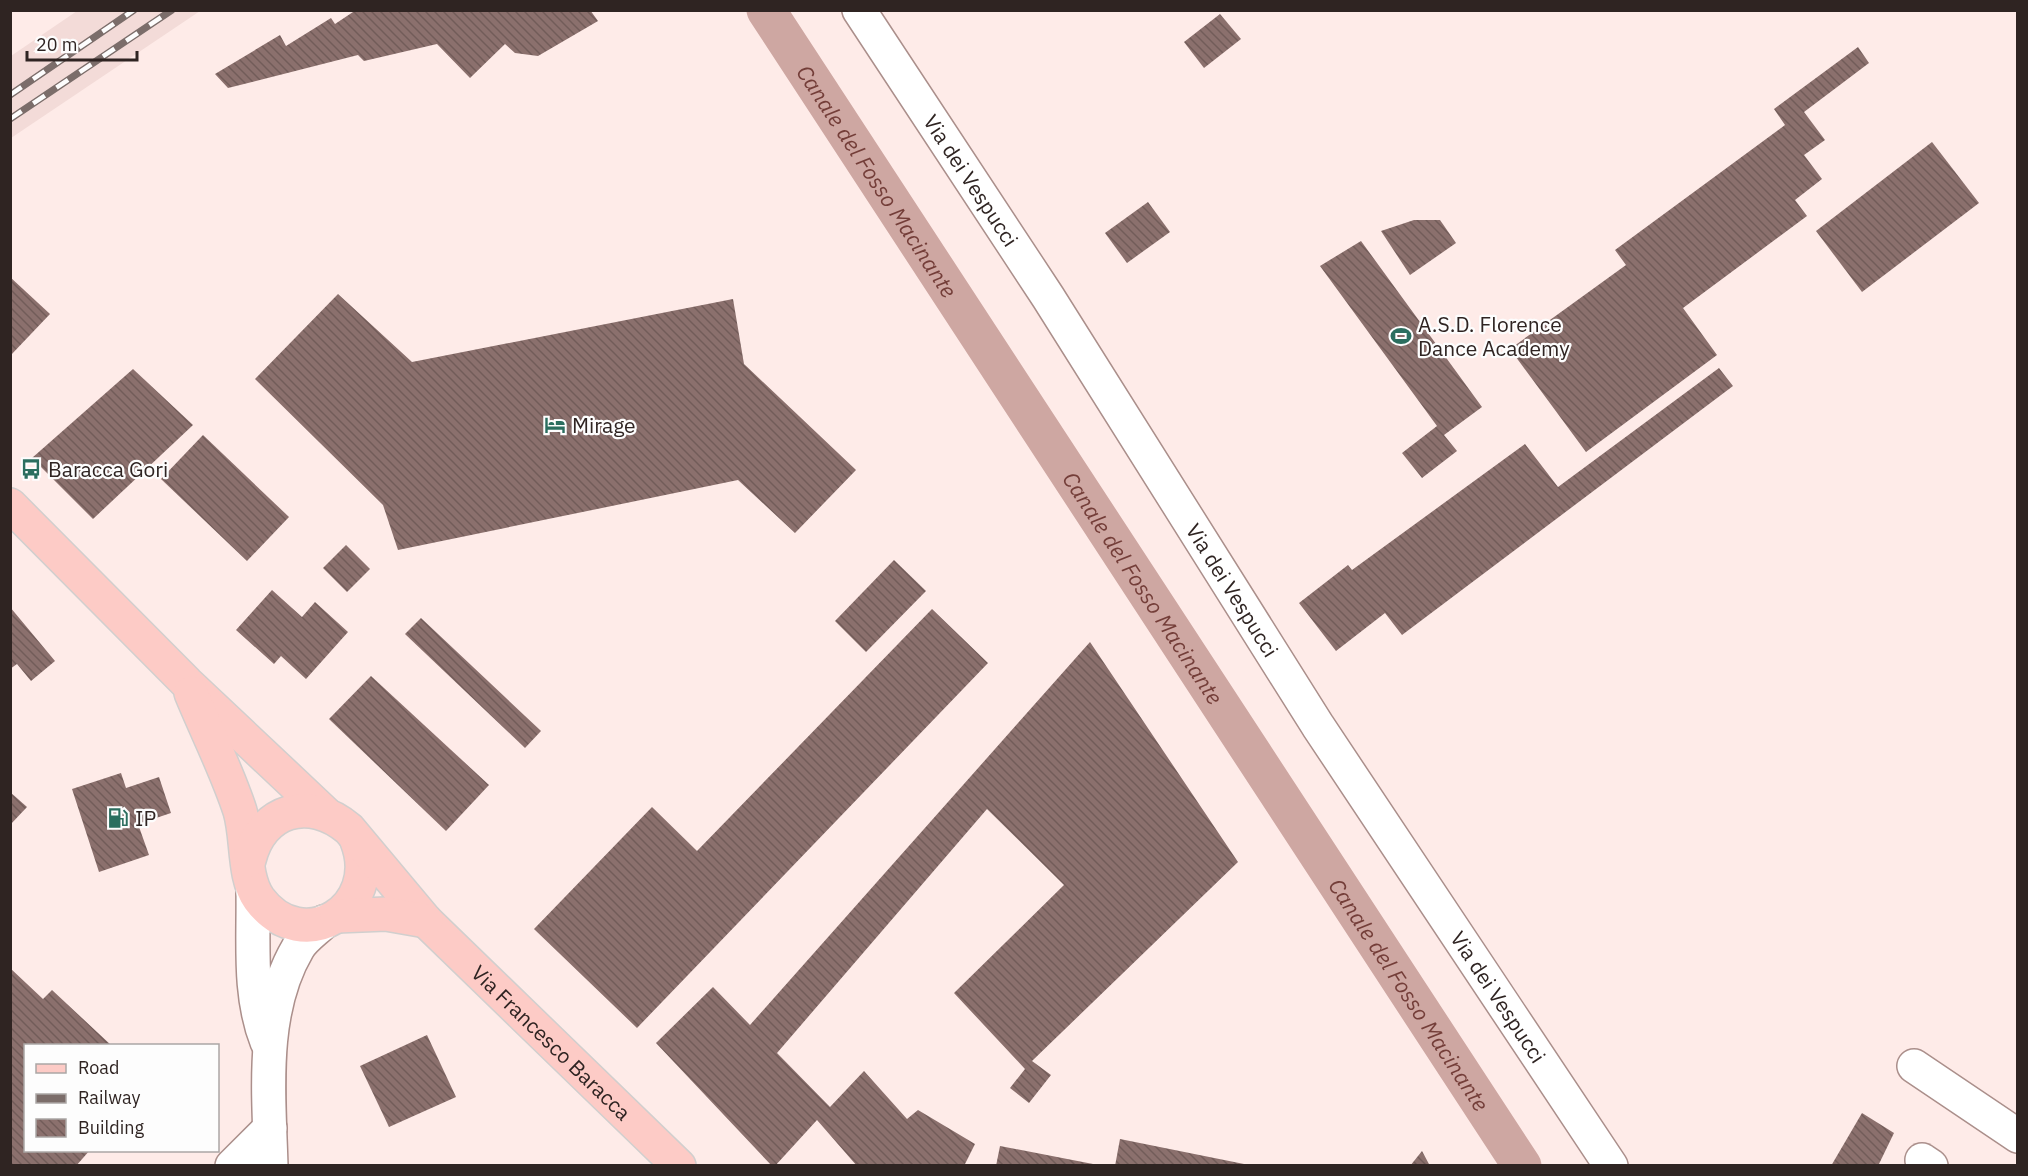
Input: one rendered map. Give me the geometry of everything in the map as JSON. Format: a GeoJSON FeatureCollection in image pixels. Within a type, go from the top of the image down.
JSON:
{"type":"FeatureCollection","features":[{"type":"Feature","properties":{"kind":"main road","name":"Via Francesco Baracca"},"geometry":{"type":"LineString","coordinates":[[10,505],[187,683],[325,813],[349,829],[426,921],[679,1166]]}},
{"type":"Feature","properties":{"kind":"main road","name":"Via Francesco Baracca"},"geometry":{"type":"LineString","coordinates":[[187,683],[237,802],[251,875]]}},
{"type":"Feature","properties":{"kind":"main road"},"geometry":{"type":"LineString","coordinates":[[325,813],[296,811],[269,823],[252,846],[251,875],[260,901],[282,920],[310,925],[331,919],[386,914],[426,921]]}},
{"type":"Feature","properties":{"kind":"main road"},"geometry":{"type":"LineString","coordinates":[[331,919],[356,896],[362,882],[364,868],[357,841]]}},
{"type":"Feature","properties":{"kind":"street","name":"Via dei Vespucci"},"geometry":{"type":"LineString","coordinates":[[859,10],[1048,297],[1318,726],[1611,1166]]}},
{"type":"Feature","properties":{"kind":"street"},"geometry":{"type":"LineString","coordinates":[[251,875],[254,991],[259,1022],[269,1048]]}},
{"type":"Feature","properties":{"kind":"street"},"geometry":{"type":"LineString","coordinates":[[271,1166],[269,1048],[290,966],[300,946],[331,919]]}},
{"type":"Feature","properties":{"kind":"street"},"geometry":{"type":"LineString","coordinates":[[1914,1066],[2018,1136]]}},
{"type":"Feature","properties":{"kind":"street"},"geometry":{"type":"LineString","coordinates":[[232,1166],[270,1128]]}},
{"type":"Feature","properties":{"kind":"shaded area"},"geometry":{"type":"Polygon","coordinates":[[[77,11],[200,11],[11,138],[11,56],[77,11]]]}},
{"type":"Feature","properties":{"kind":"building"},"geometry":{"type":"Polygon","coordinates":[[[356,10],[590,10],[598,21],[538,56],[515,53],[505,44],[470,78],[437,44],[364,61],[358,55],[228,88],[215,74],[280,35],[286,46],[331,18],[335,24],[356,10]]]}},
{"type":"Feature","properties":{"kind":"building"},"geometry":{"type":"Polygon","coordinates":[[[1220,14],[1241,39],[1204,68],[1184,42],[1220,14]]]}},
{"type":"Feature","properties":{"kind":"building"},"geometry":{"type":"Polygon","coordinates":[[[1858,47],[1869,63],[1804,112],[1825,140],[1804,155],[1822,179],[1795,200],[1807,216],[1683,308],[1717,355],[1586,452],[1510,349],[1626,265],[1615,250],[1785,125],[1774,109],[1858,47]]]}},
{"type":"Feature","properties":{"kind":"building"},"geometry":{"type":"Polygon","coordinates":[[[1932,142],[1979,203],[1862,292],[1816,231],[1932,142]]]}},
{"type":"Feature","properties":{"kind":"building"},"geometry":{"type":"Polygon","coordinates":[[[1148,202],[1170,232],[1127,263],[1105,233],[1148,202]]]}},
{"type":"Feature","properties":{"kind":"building"},"geometry":{"type":"Polygon","coordinates":[[[1414,220],[1440,220],[1456,243],[1410,275],[1381,231],[1414,220]]]}},
{"type":"Feature","properties":{"kind":"building","name":"A.S.D. Florence Dance Academy"},"geometry":{"type":"Polygon","coordinates":[[[1361,241],[1482,407],[1444,435],[1457,451],[1422,478],[1402,453],[1437,426],[1320,266],[1361,241]]]}},
{"type":"Feature","properties":{"kind":"building"},"geometry":{"type":"Polygon","coordinates":[[[10,277],[50,314],[10,356],[10,277]]]}},
{"type":"Feature","properties":{"kind":"building","name":"Mirage"},"geometry":{"type":"Polygon","coordinates":[[[338,294],[412,362],[733,299],[744,364],[856,470],[795,533],[738,480],[398,550],[383,505],[255,379],[338,294]]]}},
{"type":"Feature","properties":{"kind":"building"},"geometry":{"type":"Polygon","coordinates":[[[1719,368],[1733,386],[1402,635],[1385,613],[1336,651],[1299,603],[1348,565],[1352,570],[1525,444],[1558,487],[1719,368]]]}},
{"type":"Feature","properties":{"kind":"building"},"geometry":{"type":"Polygon","coordinates":[[[133,369],[193,425],[93,519],[32,458],[133,369]]]}},
{"type":"Feature","properties":{"kind":"building"},"geometry":{"type":"Polygon","coordinates":[[[203,435],[289,517],[247,561],[161,479],[203,435]]]}},
{"type":"Feature","properties":{"kind":"building"},"geometry":{"type":"Polygon","coordinates":[[[346,545],[370,569],[347,592],[323,568],[346,545]]]}},
{"type":"Feature","properties":{"kind":"building"},"geometry":{"type":"Polygon","coordinates":[[[894,560],[926,591],[866,652],[835,621],[894,560]]]}},
{"type":"Feature","properties":{"kind":"building"},"geometry":{"type":"Polygon","coordinates":[[[272,590],[302,617],[315,602],[348,632],[306,679],[281,656],[274,664],[236,630],[272,590]]]}},
{"type":"Feature","properties":{"kind":"building"},"geometry":{"type":"Polygon","coordinates":[[[10,607],[55,661],[31,681],[17,664],[10,669],[10,607]]]}},
{"type":"Feature","properties":{"kind":"building"},"geometry":{"type":"Polygon","coordinates":[[[932,609],[988,663],[637,1028],[534,929],[652,807],[697,851],[932,609]]]}},
{"type":"Feature","properties":{"kind":"building"},"geometry":{"type":"Polygon","coordinates":[[[421,618],[541,731],[525,748],[405,634],[421,618]]]}},
{"type":"Feature","properties":{"kind":"building"},"geometry":{"type":"Polygon","coordinates":[[[1090,642],[1238,862],[1032,1061],[1051,1075],[1029,1103],[1010,1088],[1025,1069],[954,993],[1064,885],[987,809],[777,1053],[830,1107],[864,1071],[907,1119],[918,1110],[975,1144],[964,1166],[857,1166],[817,1120],[775,1166],[772,1166],[656,1043],[713,987],[750,1025],[1090,642]]]}},
{"type":"Feature","properties":{"kind":"building"},"geometry":{"type":"Polygon","coordinates":[[[371,676],[489,785],[446,831],[329,719],[371,676]]]}},
{"type":"Feature","properties":{"kind":"building","name":"IP"},"geometry":{"type":"Polygon","coordinates":[[[121,773],[126,788],[159,777],[171,813],[138,824],[149,855],[99,872],[72,789],[121,773]]]}},
{"type":"Feature","properties":{"kind":"building"},"geometry":{"type":"Polygon","coordinates":[[[10,792],[27,807],[10,825],[10,792]]]}},
{"type":"Feature","properties":{"kind":"building"},"geometry":{"type":"Polygon","coordinates":[[[10,968],[43,999],[52,990],[110,1044],[24,1044],[24,1152],[88,1152],[76,1166],[10,1166],[10,968]]]}},
{"type":"Feature","properties":{"kind":"building"},"geometry":{"type":"Polygon","coordinates":[[[427,1035],[456,1097],[389,1127],[360,1066],[427,1035]]]}},
{"type":"Feature","properties":{"kind":"building"},"geometry":{"type":"Polygon","coordinates":[[[1862,1113],[1894,1133],[1878,1166],[1831,1166],[1862,1113]]]}},
{"type":"Feature","properties":{"kind":"building"},"geometry":{"type":"Polygon","coordinates":[[[1120,1139],[1244,1164],[1244,1166],[1115,1166],[1120,1139]]]}},
{"type":"Feature","properties":{"kind":"building"},"geometry":{"type":"Polygon","coordinates":[[[1000,1146],[1093,1164],[1093,1166],[996,1166],[1000,1146]]]}},
{"type":"Feature","properties":{"kind":"building"},"geometry":{"type":"Polygon","coordinates":[[[1422,1151],[1430,1166],[1410,1166],[1422,1151]]]}},
{"type":"Feature","properties":{"kind":"waterway","name":"Canale del Fosso Macinante"},"geometry":{"type":"LineString","coordinates":[[766,10],[1522,1166]]}},
{"type":"Feature","properties":{"kind":"railway"},"geometry":{"type":"LineString","coordinates":[[10,95],[134,10]]}},
{"type":"Feature","properties":{"kind":"railway"},"geometry":{"type":"LineString","coordinates":[[10,119],[172,10]]}},
{"type":"Feature","properties":{"kind":"place","name":"A.S.D. Florence Dance Academy"},"geometry":{"type":"Point","coordinates":[1401,336]}},
{"type":"Feature","properties":{"kind":"place","name":"Mirage"},"geometry":{"type":"Point","coordinates":[555,425]}},
{"type":"Feature","properties":{"kind":"place","name":"Baracca Gori"},"geometry":{"type":"Point","coordinates":[31,469]}},
{"type":"Feature","properties":{"kind":"place","name":"IP"},"geometry":{"type":"Point","coordinates":[118,818]}}]}
